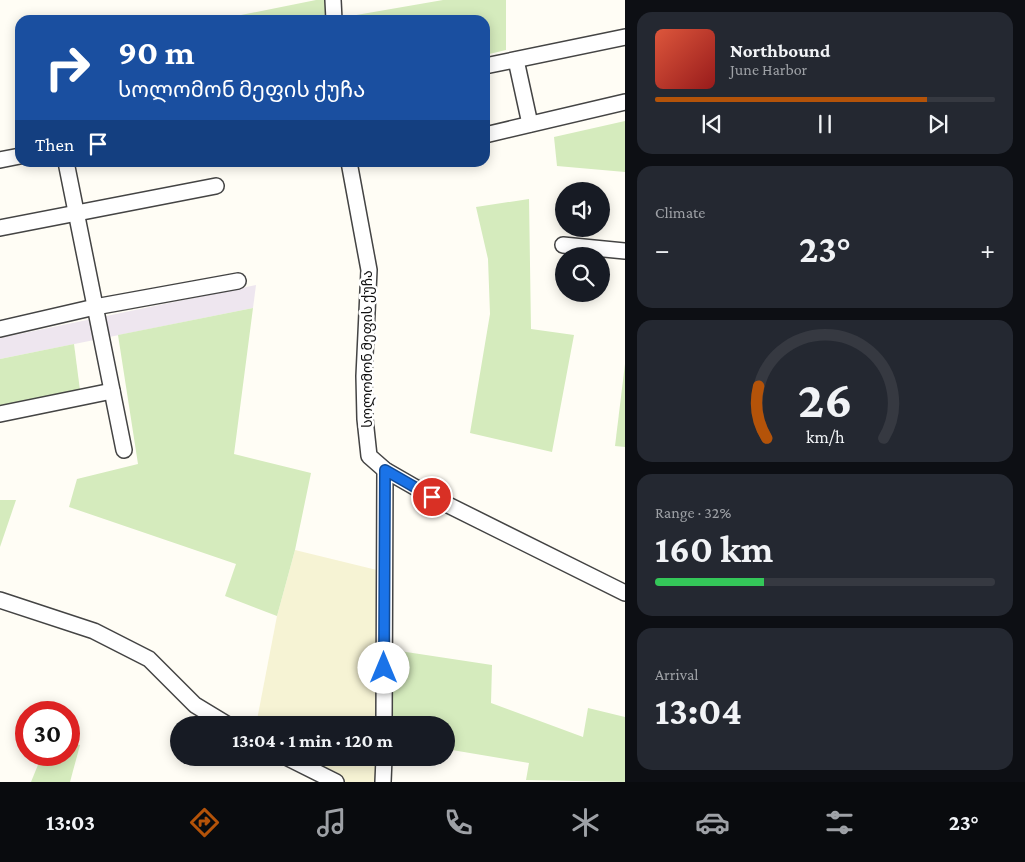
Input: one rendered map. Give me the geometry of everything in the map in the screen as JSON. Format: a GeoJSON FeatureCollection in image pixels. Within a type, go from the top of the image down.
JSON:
{"type":"FeatureCollection","features":[{"type":"Feature","properties":{"kind":"street"},"geometry":{"type":"LineString","coordinates":[[333,0],[334,15]]}},
{"type":"Feature","properties":{"kind":"street"},"geometry":{"type":"LineString","coordinates":[[490,65],[625,37]]}},
{"type":"Feature","properties":{"kind":"street"},"geometry":{"type":"LineString","coordinates":[[516,60],[530,124]]}},
{"type":"Feature","properties":{"kind":"street"},"geometry":{"type":"LineString","coordinates":[[490,134],[625,102]]}},
{"type":"Feature","properties":{"kind":"street"},"geometry":{"type":"LineString","coordinates":[[0,160],[15,157]]}},
{"type":"Feature","properties":{"kind":"street"},"geometry":{"type":"LineString","coordinates":[[67,167],[124,450]]}},
{"type":"Feature","properties":{"kind":"street","name":"სოლომონ მეფის ქუჩა"},"geometry":{"type":"LineString","coordinates":[[349,167],[369,270],[364,376],[365,420],[369,456],[385,470],[432,497],[625,593]]}},
{"type":"Feature","properties":{"kind":"street"},"geometry":{"type":"LineString","coordinates":[[0,228],[216,186]]}},
{"type":"Feature","properties":{"kind":"street"},"geometry":{"type":"LineString","coordinates":[[563,245],[625,251]]}},
{"type":"Feature","properties":{"kind":"street"},"geometry":{"type":"LineString","coordinates":[[0,329],[95,307],[238,281]]}},
{"type":"Feature","properties":{"kind":"street"},"geometry":{"type":"LineString","coordinates":[[0,414],[112,392]]}},
{"type":"Feature","properties":{"kind":"street"},"geometry":{"type":"LineString","coordinates":[[384,716],[385,470]]}},
{"type":"Feature","properties":{"kind":"street"},"geometry":{"type":"LineString","coordinates":[[0,600],[94,631],[149,659],[195,705],[213,716]]}},
{"type":"Feature","properties":{"kind":"street"},"geometry":{"type":"LineString","coordinates":[[304,766],[336,782]]}},
{"type":"Feature","properties":{"kind":"street"},"geometry":{"type":"LineString","coordinates":[[383,782],[384,766]]}},
{"type":"Feature","properties":{"kind":"shaded area"},"geometry":{"type":"Polygon","coordinates":[[[256,285],[253,308],[0,359],[0,338],[256,285]]]}},
{"type":"Feature","properties":{"kind":"shaded area"},"geometry":{"type":"Polygon","coordinates":[[[295,550],[385,572],[384,716],[258,716],[277,616],[295,550]]]}},
{"type":"Feature","properties":{"kind":"shaded area"},"geometry":{"type":"Polygon","coordinates":[[[304,766],[384,766],[383,782],[336,782],[304,766]]]}},
{"type":"Feature","properties":{"kind":"green space"},"geometry":{"type":"Polygon","coordinates":[[[316,0],[326,0],[326,15],[241,15],[316,0]]]}},
{"type":"Feature","properties":{"kind":"green space"},"geometry":{"type":"Polygon","coordinates":[[[443,0],[506,0],[506,50],[490,54],[490,15],[356,15],[443,0]]]}},
{"type":"Feature","properties":{"kind":"green space"},"geometry":{"type":"Polygon","coordinates":[[[625,121],[625,172],[557,166],[554,137],[625,121]]]}},
{"type":"Feature","properties":{"kind":"green space"},"geometry":{"type":"Polygon","coordinates":[[[529,199],[531,329],[574,335],[552,452],[470,433],[490,314],[488,259],[476,207],[529,199]]]}},
{"type":"Feature","properties":{"kind":"green space"},"geometry":{"type":"Polygon","coordinates":[[[253,308],[234,454],[311,473],[295,550],[277,616],[225,596],[236,564],[69,507],[77,479],[138,464],[118,335],[253,308]]]}},
{"type":"Feature","properties":{"kind":"green space"},"geometry":{"type":"Polygon","coordinates":[[[74,344],[81,398],[0,414],[0,359],[74,344]]]}},
{"type":"Feature","properties":{"kind":"green space"},"geometry":{"type":"Polygon","coordinates":[[[625,364],[625,447],[615,446],[625,364]]]}},
{"type":"Feature","properties":{"kind":"green space"},"geometry":{"type":"Polygon","coordinates":[[[0,500],[16,500],[0,547],[0,500]]]}},
{"type":"Feature","properties":{"kind":"green space"},"geometry":{"type":"Polygon","coordinates":[[[393,650],[492,665],[491,703],[583,737],[588,708],[625,717],[625,782],[526,780],[529,763],[455,751],[455,716],[392,716],[393,650]]]}},
{"type":"Feature","properties":{"kind":"green space"},"geometry":{"type":"Polygon","coordinates":[[[38,766],[74,766],[70,782],[31,782],[38,766]]]}},
{"type":"Feature","properties":{"kind":"route"},"geometry":{"type":"LineString","coordinates":[[384,668],[385,470],[432,497]]}}]}
